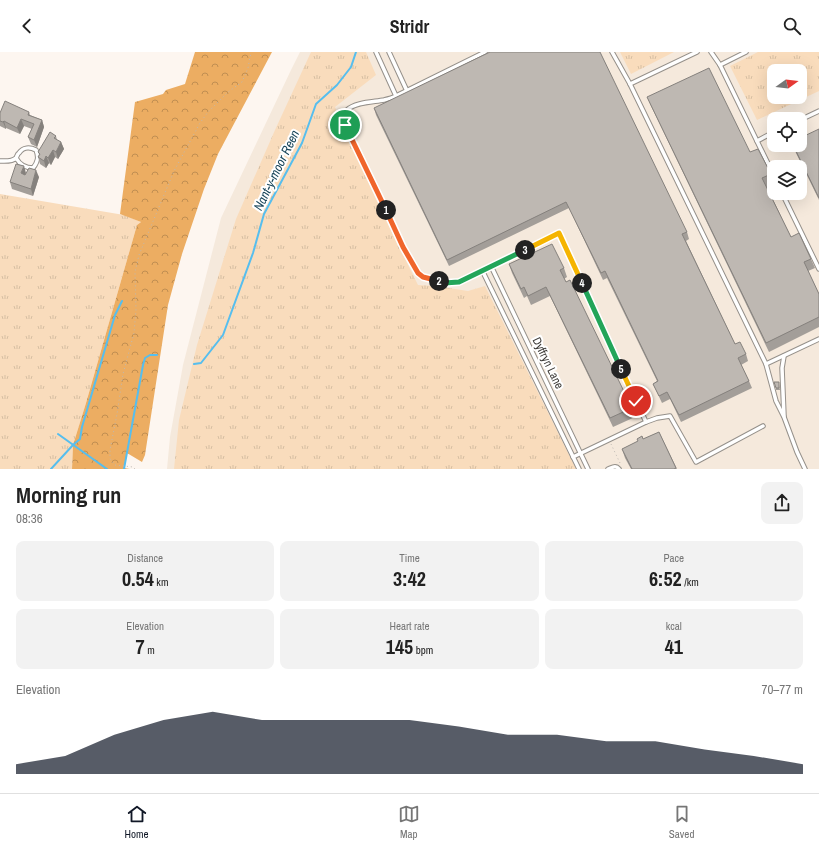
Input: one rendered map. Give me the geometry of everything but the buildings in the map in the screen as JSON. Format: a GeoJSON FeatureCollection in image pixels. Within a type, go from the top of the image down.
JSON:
{"type":"FeatureCollection","features":[{"type":"Feature","properties":{"kind":"lane"},"geometry":{"type":"LineString","coordinates":[[376,52],[396,96]]}},
{"type":"Feature","properties":{"kind":"lane"},"geometry":{"type":"LineString","coordinates":[[389,52],[407,91]]}},
{"type":"Feature","properties":{"kind":"lane"},"geometry":{"type":"LineString","coordinates":[[485,52],[396,96],[384,100],[356,105],[346,111],[344,117],[345,125],[403,247],[418,273],[423,277],[444,283],[459,282],[559,233],[646,422]]}},
{"type":"Feature","properties":{"kind":"lane"},"geometry":{"type":"LineString","coordinates":[[612,52],[630,84],[766,364],[776,401],[805,469]]}},
{"type":"Feature","properties":{"kind":"lane"},"geometry":{"type":"LineString","coordinates":[[630,84],[697,52]]}},
{"type":"Feature","properties":{"kind":"lane"},"geometry":{"type":"LineString","coordinates":[[711,52],[720,65],[767,162]]}},
{"type":"Feature","properties":{"kind":"lane"},"geometry":{"type":"LineString","coordinates":[[720,65],[746,52]]}},
{"type":"Feature","properties":{"kind":"lane"},"geometry":{"type":"LineString","coordinates":[[807,117],[819,111]]}},
{"type":"Feature","properties":{"kind":"lane"},"geometry":{"type":"LineString","coordinates":[[756,140],[767,135]]}},
{"type":"Feature","properties":{"kind":"lane"},"geometry":{"type":"LineString","coordinates":[[0,161],[11,161],[16,158],[22,150],[29,148],[36,150],[38,154],[38,162],[33,168],[23,166],[18,163],[16,158]]}},
{"type":"Feature","properties":{"kind":"lane"},"geometry":{"type":"LineString","coordinates":[[785,200],[819,269]]}},
{"type":"Feature","properties":{"kind":"lane","name":"Dyffryn Lane"},"geometry":{"type":"LineString","coordinates":[[491,266],[588,469]]}},
{"type":"Feature","properties":{"kind":"lane","name":"Dyffryn Lane"},"geometry":{"type":"LineString","coordinates":[[482,270],[579,469]]}},
{"type":"Feature","properties":{"kind":"lane"},"geometry":{"type":"LineString","coordinates":[[766,364],[819,339]]}},
{"type":"Feature","properties":{"kind":"lane"},"geometry":{"type":"LineString","coordinates":[[784,356],[782,368],[784,417]]}},
{"type":"Feature","properties":{"kind":"lane"},"geometry":{"type":"LineString","coordinates":[[573,457],[657,418],[670,416],[696,462],[763,426]]}},
{"type":"Feature","properties":{"kind":"lane"},"geometry":{"type":"LineString","coordinates":[[608,469],[615,466],[619,469]]}},
{"type":"Feature","properties":{"kind":"path"},"geometry":{"type":"LineString","coordinates":[[135,469],[133,466],[114,465],[110,459],[110,450],[123,374],[134,333],[136,310],[135,272],[139,255],[174,171],[200,123],[208,112],[228,92],[242,82],[248,68],[251,52]]}},
{"type":"Feature","properties":{"kind":"path"},"geometry":{"type":"LineString","coordinates":[[609,440],[620,463]]}},
{"type":"Feature","properties":{"kind":"shaded area"},"geometry":{"type":"Polygon","coordinates":[[[300,52],[819,52],[819,469],[167,469],[170,437],[183,365],[221,218],[300,52]]]}},
{"type":"Feature","properties":{"kind":"green space"},"geometry":{"type":"Polygon","coordinates":[[[195,52],[272,52],[218,154],[204,189],[182,254],[168,305],[145,455],[142,462],[127,453],[124,468],[130,469],[72,469],[73,445],[137,225],[141,222],[120,214],[135,102],[163,94],[166,90],[185,84],[195,52]]]}},
{"type":"Feature","properties":{"kind":"green space"},"geometry":{"type":"Polygon","coordinates":[[[311,52],[366,52],[376,75],[335,107],[380,208],[418,285],[468,291],[485,286],[576,469],[174,469],[179,420],[197,345],[236,219],[311,52]]]}},
{"type":"Feature","properties":{"kind":"green space"},"geometry":{"type":"Polygon","coordinates":[[[620,52],[674,52],[631,74],[620,52]]]}},
{"type":"Feature","properties":{"kind":"green space"},"geometry":{"type":"Polygon","coordinates":[[[758,52],[819,52],[819,91],[807,97],[807,64],[767,64],[767,104],[791,104],[774,112],[767,112],[767,115],[757,120],[730,66],[758,52]]]}},
{"type":"Feature","properties":{"kind":"green space"},"geometry":{"type":"Polygon","coordinates":[[[0,194],[124,215],[141,222],[137,225],[73,445],[72,469],[0,469],[0,194]]]}},
{"type":"Feature","properties":{"kind":"waterway","name":"Nant-y-moor Reen"},"geometry":{"type":"LineString","coordinates":[[194,364],[201,363],[223,335],[253,253],[264,214],[302,143],[316,104],[337,85],[351,67],[356,52]]}},
{"type":"Feature","properties":{"kind":"waterway"},"geometry":{"type":"LineString","coordinates":[[51,469],[80,439],[82,427],[115,315],[122,301]]}},
{"type":"Feature","properties":{"kind":"waterway","name":"Nant-y-moor Reen"},"geometry":{"type":"LineString","coordinates":[[124,469],[145,358],[150,355],[157,355]]}},
{"type":"Feature","properties":{"kind":"waterway"},"geometry":{"type":"LineString","coordinates":[[58,434],[107,469]]}},
{"type":"Feature","properties":{"kind":"route"},"geometry":{"type":"LineString","coordinates":[[345,125],[403,247],[420,276],[444,283],[459,282],[559,233],[636,401]]}}]}
